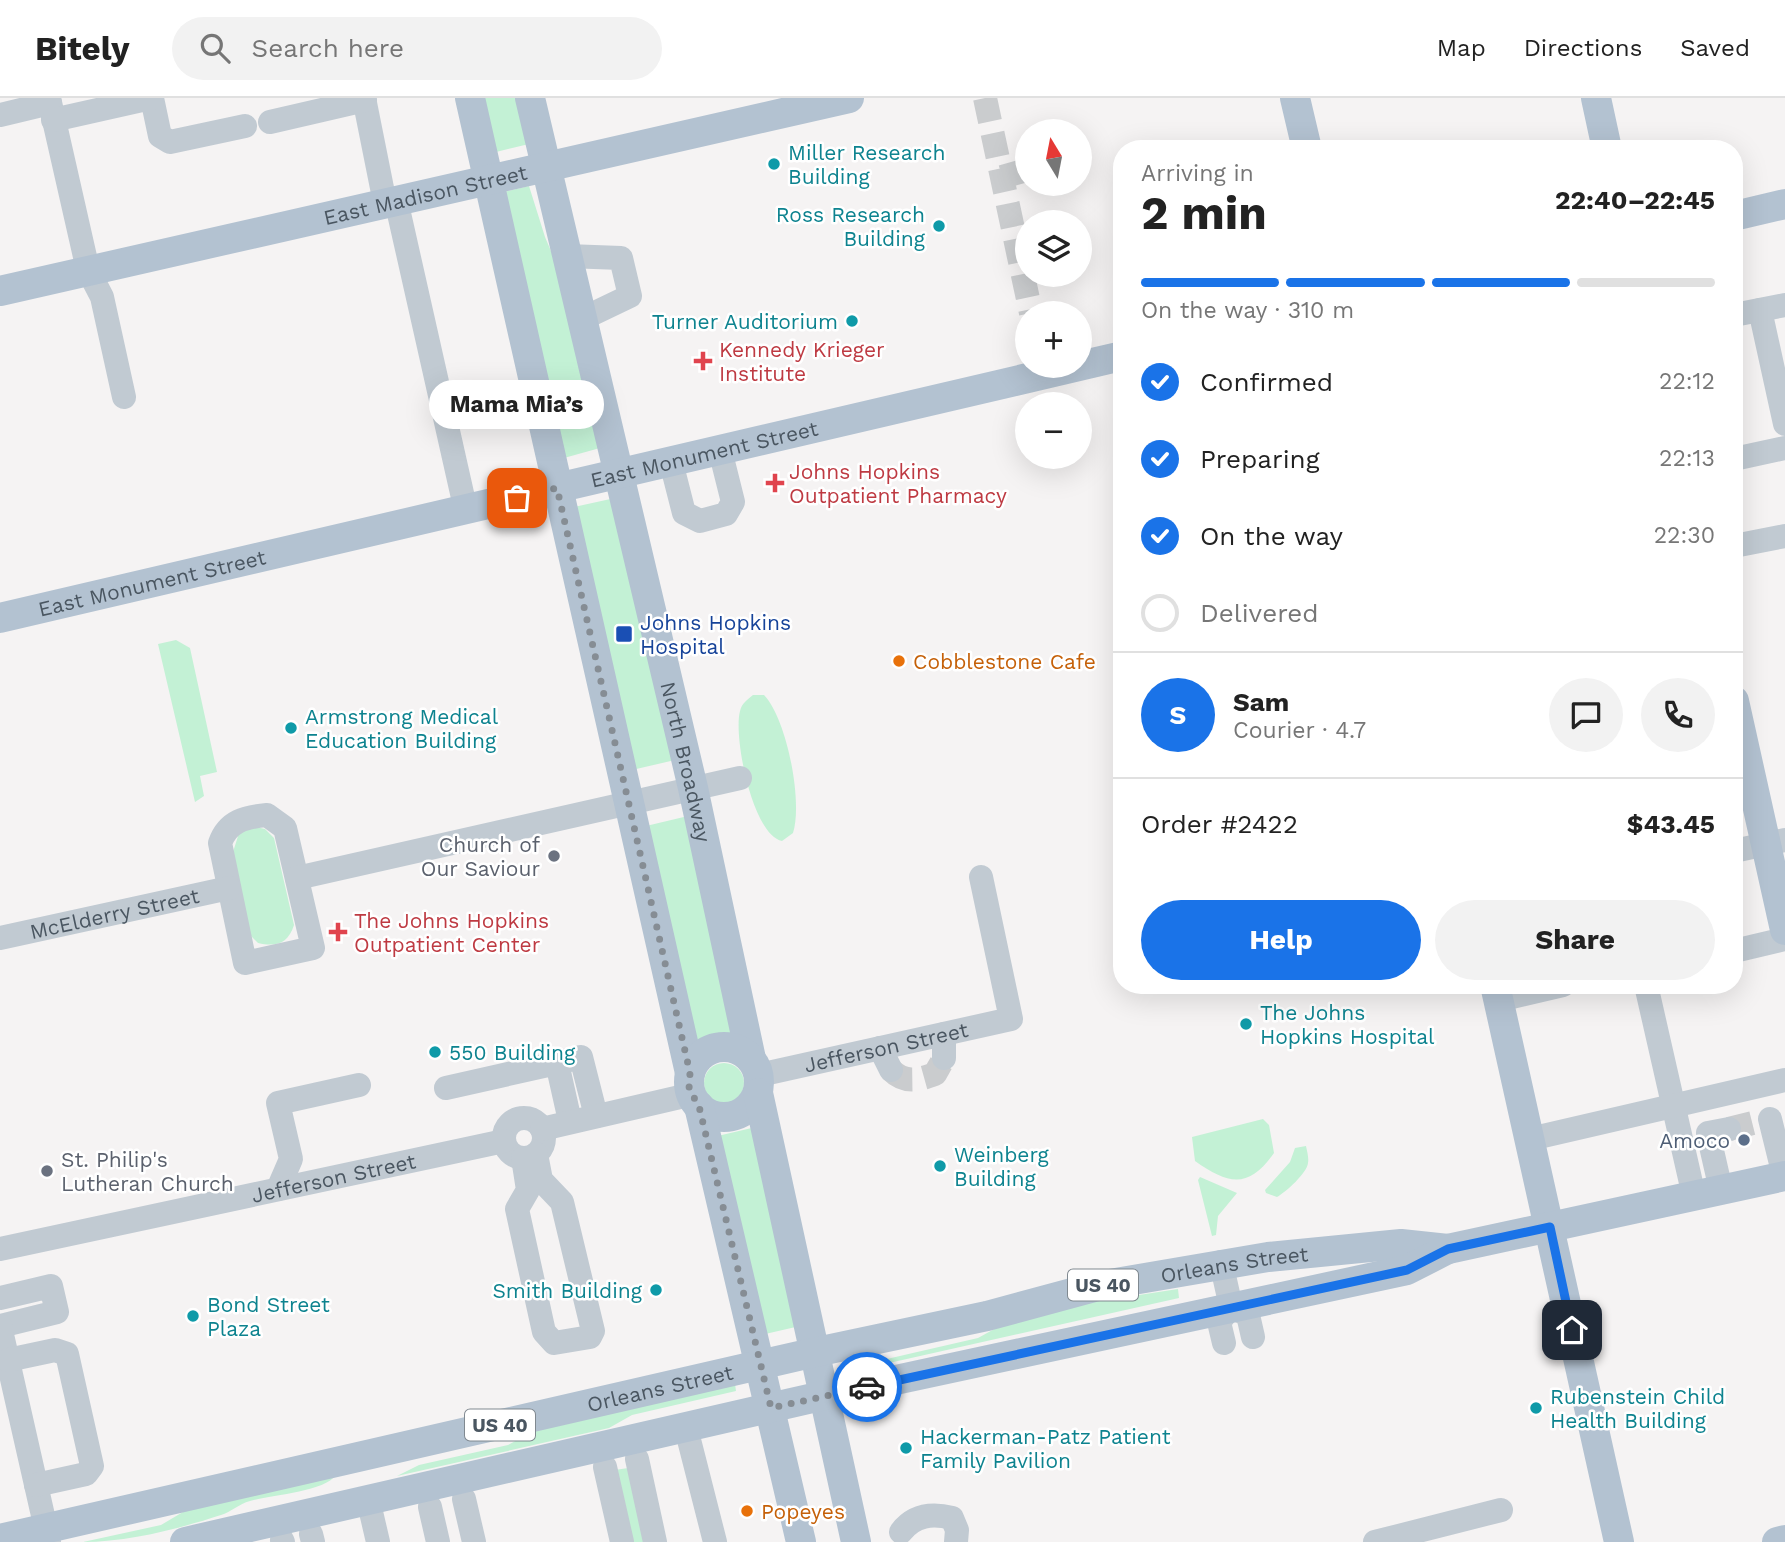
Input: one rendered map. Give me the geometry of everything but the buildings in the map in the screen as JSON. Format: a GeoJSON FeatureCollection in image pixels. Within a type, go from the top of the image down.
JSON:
{"type":"FeatureCollection","features":[{"type":"Feature","properties":{"kind":"main road"},"geometry":{"type":"LineString","coordinates":[[470,98],[627,803],[801,1542]]}},
{"type":"Feature","properties":{"kind":"main road","name":"North Broadway"},"geometry":{"type":"LineString","coordinates":[[530,98],[694,788],[856,1542]]}},
{"type":"Feature","properties":{"kind":"main road","name":"East Madison Street"},"geometry":{"type":"LineString","coordinates":[[0,291],[849,98]]}},
{"type":"Feature","properties":{"kind":"main road"},"geometry":{"type":"LineString","coordinates":[[1295,98],[1305,140]]}},
{"type":"Feature","properties":{"kind":"main road"},"geometry":{"type":"LineString","coordinates":[[1595,98],[1605,140]]}},
{"type":"Feature","properties":{"kind":"main road"},"geometry":{"type":"LineString","coordinates":[[1743,214],[1785,204]]}},
{"type":"Feature","properties":{"kind":"main road","name":"East Monument Street"},"geometry":{"type":"LineString","coordinates":[[1092,361],[1113,358]]}},
{"type":"Feature","properties":{"kind":"main road","name":"East Monument Street"},"geometry":{"type":"LineString","coordinates":[[0,618],[466,512],[720,450],[859,427],[948,408],[1023,378]]}},
{"type":"Feature","properties":{"kind":"main road"},"geometry":{"type":"LineString","coordinates":[[1743,732],[1775,842],[1785,930]]}},
{"type":"Feature","properties":{"kind":"main road"},"geometry":{"type":"LineString","coordinates":[[1497,994],[1619,1542]]}},
{"type":"Feature","properties":{"kind":"main road"},"geometry":{"type":"LineString","coordinates":[[719,1047],[742,1052],[756,1076],[744,1112],[733,1117],[710,1115],[693,1090],[698,1058],[719,1047]]}},
{"type":"Feature","properties":{"kind":"main road","name":"Orleans Street"},"geometry":{"type":"LineString","coordinates":[[185,1542],[826,1395],[1407,1270],[1448,1249],[1784,1176]]}},
{"type":"Feature","properties":{"kind":"main road","name":"Orleans Street"},"geometry":{"type":"LineString","coordinates":[[0,1539],[48,1535],[376,1453],[987,1316],[1098,1286],[1221,1262],[1401,1244],[1448,1249]]}},
{"type":"Feature","properties":{"kind":"main road"},"geometry":{"type":"LineString","coordinates":[[368,1499],[378,1482],[414,1458],[522,1420]]}},
{"type":"Feature","properties":{"kind":"main road"},"geometry":{"type":"LineString","coordinates":[[236,1530],[323,1498],[363,1470],[376,1453]]}},
{"type":"Feature","properties":{"kind":"main road"},"geometry":{"type":"LineString","coordinates":[[1777,1542],[1785,1540]]}},
{"type":"Feature","properties":{"kind":"street"},"geometry":{"type":"LineString","coordinates":[[0,115],[51,107],[151,98],[160,136],[170,142],[245,126]]}},
{"type":"Feature","properties":{"kind":"street"},"geometry":{"type":"LineString","coordinates":[[270,122],[364,99],[466,512]]}},
{"type":"Feature","properties":{"kind":"street"},"geometry":{"type":"LineString","coordinates":[[51,107],[88,270],[102,297],[124,397]]}},
{"type":"Feature","properties":{"kind":"street"},"geometry":{"type":"LineString","coordinates":[[567,256],[621,257],[624,263],[630,296],[582,319]]}},
{"type":"Feature","properties":{"kind":"street"},"geometry":{"type":"LineString","coordinates":[[1743,313],[1785,305]]}},
{"type":"Feature","properties":{"kind":"street"},"geometry":{"type":"LineString","coordinates":[[1760,310],[1785,424]]}},
{"type":"Feature","properties":{"kind":"street"},"geometry":{"type":"LineString","coordinates":[[1743,457],[1785,448]]}},
{"type":"Feature","properties":{"kind":"street"},"geometry":{"type":"LineString","coordinates":[[671,461],[684,513],[700,521],[726,514],[732,508],[733,502],[720,450]]}},
{"type":"Feature","properties":{"kind":"street"},"geometry":{"type":"LineString","coordinates":[[1743,544],[1785,536]]}},
{"type":"Feature","properties":{"kind":"street"},"geometry":{"type":"LineString","coordinates":[[298,878],[740,778]]}},
{"type":"Feature","properties":{"kind":"street"},"geometry":{"type":"LineString","coordinates":[[267,815],[285,828],[313,948],[246,963],[229,888],[220,843],[224,831],[237,821],[267,815]]}},
{"type":"Feature","properties":{"kind":"street"},"geometry":{"type":"LineString","coordinates":[[1743,849],[1775,842]]}},
{"type":"Feature","properties":{"kind":"street","name":"Jefferson Street"},"geometry":{"type":"LineString","coordinates":[[756,1076],[886,1059],[944,1046],[1011,1019],[981,877]]}},
{"type":"Feature","properties":{"kind":"street","name":"McElderry Street"},"geometry":{"type":"LineString","coordinates":[[0,938],[229,888]]}},
{"type":"Feature","properties":{"kind":"street"},"geometry":{"type":"LineString","coordinates":[[1743,949],[1785,939]]}},
{"type":"Feature","properties":{"kind":"street"},"geometry":{"type":"LineString","coordinates":[[1648,994],[1674,1106],[1707,1193]]}},
{"type":"Feature","properties":{"kind":"street"},"geometry":{"type":"LineString","coordinates":[[446,1088],[581,1057],[596,1116]]}},
{"type":"Feature","properties":{"kind":"street"},"geometry":{"type":"LineString","coordinates":[[557,1063],[570,1121]]}},
{"type":"Feature","properties":{"kind":"street"},"geometry":{"type":"LineString","coordinates":[[1530,1139],[1785,1080]]}},
{"type":"Feature","properties":{"kind":"street"},"geometry":{"type":"LineString","coordinates":[[278,1189],[291,1159],[278,1103],[359,1085]]}},
{"type":"Feature","properties":{"kind":"street"},"geometry":{"type":"LineString","coordinates":[[542,1129],[680,1097],[693,1090]]}},
{"type":"Feature","properties":{"kind":"street"},"geometry":{"type":"LineString","coordinates":[[529,1156],[510,1153],[504,1140],[506,1128],[515,1120],[528,1118],[542,1129],[544,1143],[529,1156],[528,1190],[517,1209],[544,1332],[554,1343],[590,1338],[593,1331],[562,1202],[541,1180],[529,1156]]}},
{"type":"Feature","properties":{"kind":"street"},"geometry":{"type":"LineString","coordinates":[[1707,1193],[1708,1133],[1759,1122],[1784,1176]]}},
{"type":"Feature","properties":{"kind":"street","name":"Jefferson Street"},"geometry":{"type":"LineString","coordinates":[[0,1249],[504,1140]]}},
{"type":"Feature","properties":{"kind":"street"},"geometry":{"type":"LineString","coordinates":[[523,1199],[551,1193]]}},
{"type":"Feature","properties":{"kind":"street"},"geometry":{"type":"LineString","coordinates":[[1221,1262],[1231,1307]]}},
{"type":"Feature","properties":{"kind":"street"},"geometry":{"type":"LineString","coordinates":[[0,1298],[51,1286],[57,1312],[0,1326],[48,1535]]}},
{"type":"Feature","properties":{"kind":"street"},"geometry":{"type":"LineString","coordinates":[[1231,1307],[1248,1315],[1253,1337]]}},
{"type":"Feature","properties":{"kind":"street"},"geometry":{"type":"LineString","coordinates":[[1224,1343],[1219,1322],[1231,1307]]}},
{"type":"Feature","properties":{"kind":"street"},"geometry":{"type":"LineString","coordinates":[[8,1360],[54,1350],[66,1354],[84,1429],[90,1471],[36,1485]]}},
{"type":"Feature","properties":{"kind":"street"},"geometry":{"type":"LineString","coordinates":[[686,1428],[715,1542]]}},
{"type":"Feature","properties":{"kind":"street"},"geometry":{"type":"LineString","coordinates":[[637,1459],[655,1542]]}},
{"type":"Feature","properties":{"kind":"street"},"geometry":{"type":"LineString","coordinates":[[605,1467],[622,1542]]}},
{"type":"Feature","properties":{"kind":"street"},"geometry":{"type":"LineString","coordinates":[[368,1499],[378,1542]]}},
{"type":"Feature","properties":{"kind":"street"},"geometry":{"type":"LineString","coordinates":[[464,1499],[474,1542]]}},
{"type":"Feature","properties":{"kind":"street"},"geometry":{"type":"LineString","coordinates":[[430,1507],[438,1542]]}},
{"type":"Feature","properties":{"kind":"street"},"geometry":{"type":"LineString","coordinates":[[1375,1542],[1502,1510]]}},
{"type":"Feature","properties":{"kind":"street"},"geometry":{"type":"LineString","coordinates":[[901,1532],[908,1522],[938,1515],[952,1518],[961,1533]]}},
{"type":"Feature","properties":{"kind":"green space"},"geometry":{"type":"Polygon","coordinates":[[[484,98],[519,98],[529,144],[496,152],[484,98]]]}},
{"type":"Feature","properties":{"kind":"green space"},"geometry":{"type":"Polygon","coordinates":[[[529,186],[545,237],[562,277],[600,448],[564,458],[504,192],[529,186]]]}},
{"type":"Feature","properties":{"kind":"green space"},"geometry":{"type":"Polygon","coordinates":[[[615,498],[675,760],[632,770],[574,507],[615,498]]]}},
{"type":"Feature","properties":{"kind":"green space"},"geometry":{"type":"Polygon","coordinates":[[[176,640],[190,648],[217,772],[200,776],[204,796],[195,802],[158,644],[176,640]]]}},
{"type":"Feature","properties":{"kind":"green space"},"geometry":{"type":"Polygon","coordinates":[[[753,695],[764,695],[772,707],[780,722],[791,761],[796,819],[793,833],[782,841],[772,835],[762,822],[754,805],[743,762],[740,711],[753,695]]]}},
{"type":"Feature","properties":{"kind":"green space"},"geometry":{"type":"Polygon","coordinates":[[[688,816],[737,1040],[717,1038],[696,1048],[646,826],[688,816]]]}},
{"type":"Feature","properties":{"kind":"green space"},"geometry":{"type":"Polygon","coordinates":[[[252,826],[265,829],[274,838],[294,925],[285,940],[276,944],[258,943],[250,935],[233,852],[239,833],[252,826]]]}},
{"type":"Feature","properties":{"kind":"green space"},"geometry":{"type":"Polygon","coordinates":[[[724,1063],[732,1064],[738,1069],[743,1075],[743,1091],[738,1097],[732,1102],[724,1103],[716,1102],[710,1097],[705,1091],[704,1083],[705,1075],[710,1069],[716,1064],[724,1063]]]}},
{"type":"Feature","properties":{"kind":"green space"},"geometry":{"type":"Polygon","coordinates":[[[1263,1119],[1269,1125],[1274,1153],[1256,1173],[1238,1180],[1228,1179],[1195,1161],[1192,1137],[1263,1119]]]}},
{"type":"Feature","properties":{"kind":"green space"},"geometry":{"type":"Polygon","coordinates":[[[756,1127],[800,1326],[761,1335],[709,1138],[756,1127]]]}},
{"type":"Feature","properties":{"kind":"green space"},"geometry":{"type":"Polygon","coordinates":[[[1306,1146],[1308,1163],[1300,1177],[1277,1197],[1266,1193],[1265,1190],[1290,1162],[1295,1148],[1306,1146]]]}},
{"type":"Feature","properties":{"kind":"green space"},"geometry":{"type":"Polygon","coordinates":[[[1200,1177],[1237,1193],[1218,1216],[1216,1235],[1212,1236],[1198,1180],[1200,1177]]]}},
{"type":"Feature","properties":{"kind":"green space"},"geometry":{"type":"Polygon","coordinates":[[[1178,1289],[1179,1298],[840,1374],[839,1370],[978,1338],[1007,1322],[1087,1303],[1178,1289]]]}},
{"type":"Feature","properties":{"kind":"green space"},"geometry":{"type":"Polygon","coordinates":[[[735,1384],[736,1391],[632,1415],[609,1428],[397,1476],[419,1465],[508,1445],[539,1428],[735,1384]]]}},
{"type":"Feature","properties":{"kind":"green space"},"geometry":{"type":"Polygon","coordinates":[[[635,1467],[653,1542],[624,1542],[608,1471],[635,1467]]]}},
{"type":"Feature","properties":{"kind":"green space"},"geometry":{"type":"Polygon","coordinates":[[[336,1475],[320,1485],[250,1501],[225,1514],[188,1525],[135,1537],[83,1542],[161,1525],[188,1509],[336,1475]]]}},
{"type":"Feature","properties":{"kind":"tunnel"},"geometry":{"type":"LineString","coordinates":[[985,98],[1028,301]]}},
{"type":"Feature","properties":{"kind":"tunnel"},"geometry":{"type":"LineString","coordinates":[[1002,177],[1015,173]]}},
{"type":"Feature","properties":{"kind":"tunnel"},"geometry":{"type":"LineString","coordinates":[[891,1070],[907,1079],[923,1078],[935,1074],[944,1058]]}},
{"type":"Feature","properties":{"kind":"tunnel"},"geometry":{"type":"LineString","coordinates":[[1729,1129],[1753,1123]]}},
{"type":"Feature","properties":{"kind":"way so far"},"geometry":{"type":"LineString","coordinates":[[517,498],[557,488],[690,1073],[689,1089],[699,1106],[771,1408],[867,1387]]}},
{"type":"Feature","properties":{"kind":"place","name":"Miller Research Building"},"geometry":{"type":"Point","coordinates":[774,164]}},
{"type":"Feature","properties":{"kind":"place","name":"Ross Research Building"},"geometry":{"type":"Point","coordinates":[939,226]}},
{"type":"Feature","properties":{"kind":"place","name":"Turner Auditorium"},"geometry":{"type":"Point","coordinates":[852,321]}},
{"type":"Feature","properties":{"kind":"place","name":"Kennedy Krieger Institute"},"geometry":{"type":"Point","coordinates":[703,361]}},
{"type":"Feature","properties":{"kind":"place","name":"Johns Hopkins Outpatient Pharmacy"},"geometry":{"type":"Point","coordinates":[775,483]}},
{"type":"Feature","properties":{"kind":"place","name":"Mama Mia’s"},"geometry":{"type":"Point","coordinates":[517,498]}},
{"type":"Feature","properties":{"kind":"place","name":"Johns Hopkins Hospital"},"geometry":{"type":"Point","coordinates":[624,634]}},
{"type":"Feature","properties":{"kind":"place","name":"Cobblestone Cafe"},"geometry":{"type":"Point","coordinates":[899,661]}},
{"type":"Feature","properties":{"kind":"place","name":"Armstrong Medical Education Building"},"geometry":{"type":"Point","coordinates":[291,728]}},
{"type":"Feature","properties":{"kind":"place","name":"Church of Our Saviour"},"geometry":{"type":"Point","coordinates":[554,856]}},
{"type":"Feature","properties":{"kind":"place","name":"The Johns Hopkins Outpatient Center"},"geometry":{"type":"Point","coordinates":[338,932]}},
{"type":"Feature","properties":{"kind":"place","name":"The Johns Hopkins Hospital"},"geometry":{"type":"Point","coordinates":[1246,1024]}},
{"type":"Feature","properties":{"kind":"place","name":"550 Building"},"geometry":{"type":"Point","coordinates":[435,1052]}},
{"type":"Feature","properties":{"kind":"place","name":"Amoco"},"geometry":{"type":"Point","coordinates":[1744,1140]}},
{"type":"Feature","properties":{"kind":"place","name":"Weinberg Building"},"geometry":{"type":"Point","coordinates":[940,1166]}},
{"type":"Feature","properties":{"kind":"place","name":"St. Philip's Lutheran Church"},"geometry":{"type":"Point","coordinates":[47,1171]}},
{"type":"Feature","properties":{"kind":"place","name":"Smith Building"},"geometry":{"type":"Point","coordinates":[656,1290]}},
{"type":"Feature","properties":{"kind":"place","name":"Bond Street Plaza"},"geometry":{"type":"Point","coordinates":[193,1316]}},
{"type":"Feature","properties":{"kind":"place","name":"Rubenstein Child Health Building"},"geometry":{"type":"Point","coordinates":[1536,1408]}},
{"type":"Feature","properties":{"kind":"place","name":"Hackerman-Patz Patient Family Pavilion"},"geometry":{"type":"Point","coordinates":[906,1448]}},
{"type":"Feature","properties":{"kind":"place","name":"Popeyes"},"geometry":{"type":"Point","coordinates":[747,1511]}},
{"type":"Feature","properties":{"kind":"route"},"geometry":{"type":"LineString","coordinates":[[867,1387],[1407,1270],[1448,1249],[1550,1227],[1572,1330]]}}]}
